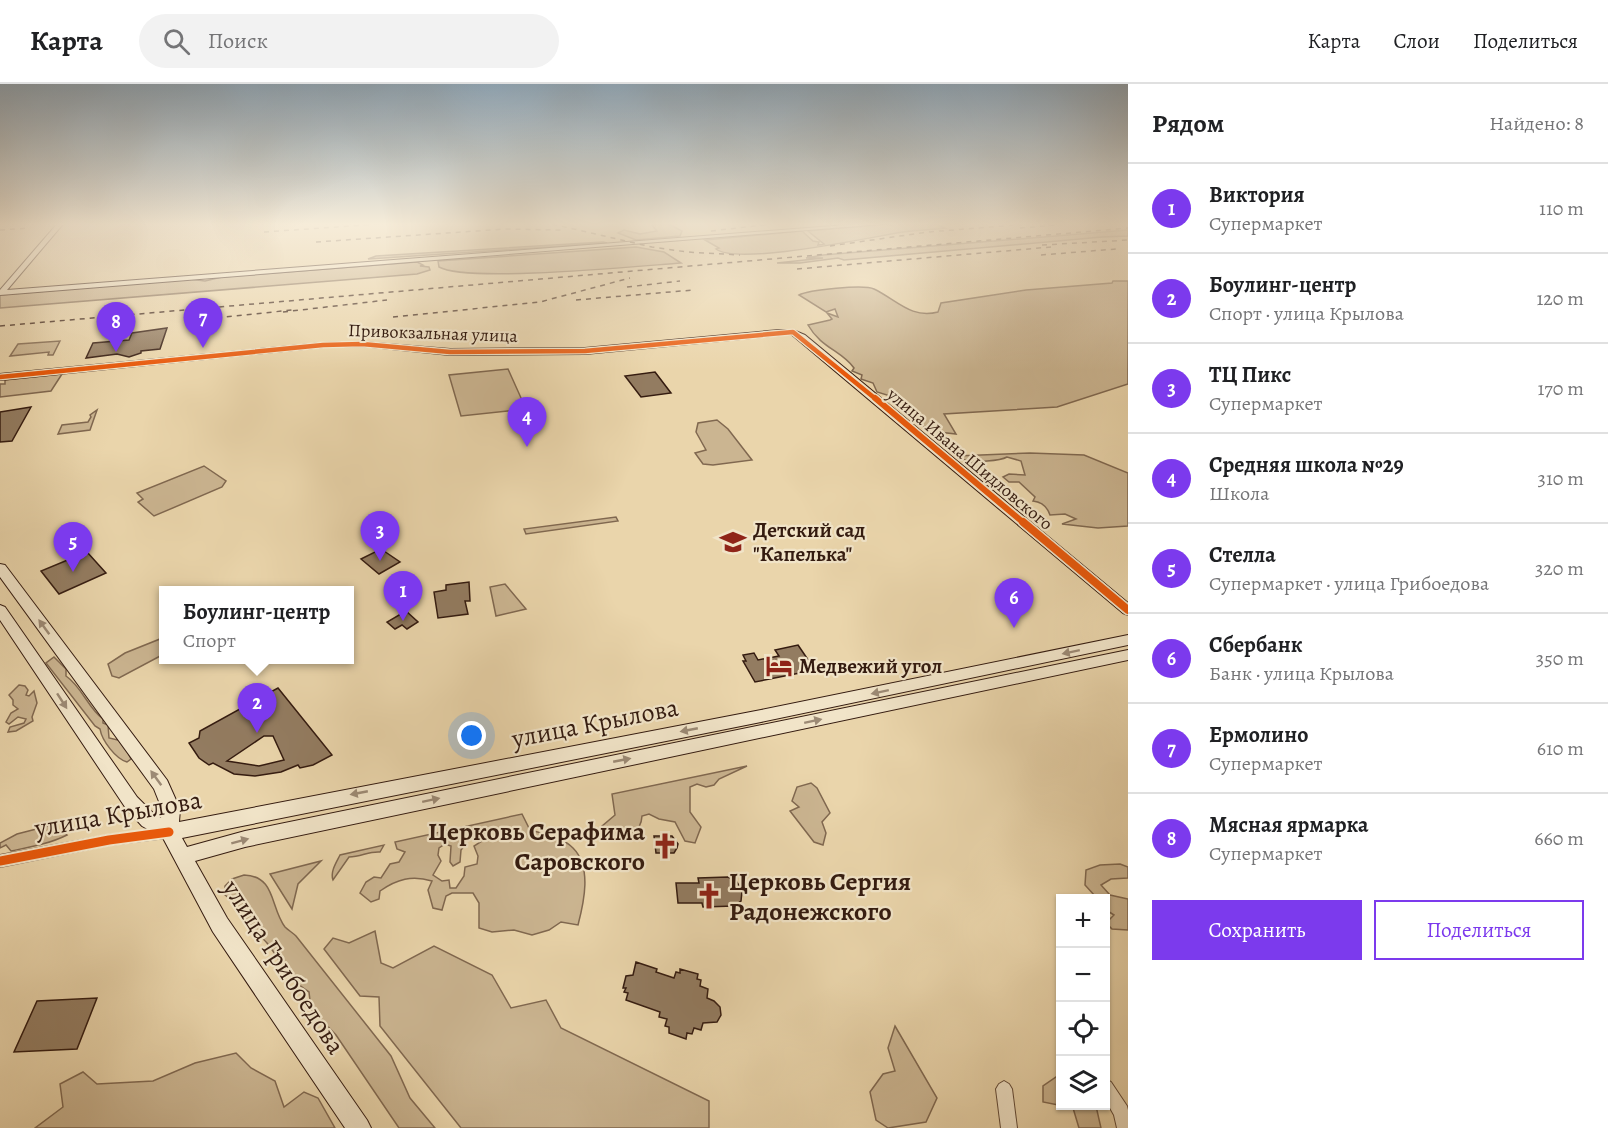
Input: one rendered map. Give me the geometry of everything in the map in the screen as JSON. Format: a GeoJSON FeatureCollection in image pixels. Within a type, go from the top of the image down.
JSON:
{"type":"FeatureCollection","features":[{"type":"Feature","properties":{"kind":"street"},"geometry":{"type":"LineString","coordinates":[[0,293],[18,273]]}},
{"type":"Feature","properties":{"kind":"street"},"geometry":{"type":"LineString","coordinates":[[0,293],[258,273]]}},
{"type":"Feature","properties":{"kind":"street","name":"Привокзальная улица"},"geometry":{"type":"LineString","coordinates":[[0,377],[323,345],[362,344],[450,352],[585,351],[793,332]]}},
{"type":"Feature","properties":{"kind":"street","name":"улица Ивана Шидловского"},"geometry":{"type":"LineString","coordinates":[[793,332],[802,337],[1128,610]]}},
{"type":"Feature","properties":{"kind":"street"},"geometry":{"type":"LineString","coordinates":[[0,568],[161,785],[171,809],[168,832]]}},
{"type":"Feature","properties":{"kind":"street","name":"улица Грибоедова"},"geometry":{"type":"LineString","coordinates":[[0,610],[131,802],[148,820],[168,832],[220,925],[359,1128]]}},
{"type":"Feature","properties":{"kind":"street","name":"улица Крылова"},"geometry":{"type":"LineString","coordinates":[[0,861],[109,840],[168,832],[760,716],[1128,640]]}},
{"type":"Feature","properties":{"kind":"street","name":"улица Крылова"},"geometry":{"type":"LineString","coordinates":[[183,856],[245,839],[1128,655]]}},
{"type":"Feature","properties":{"kind":"street"},"geometry":{"type":"LineString","coordinates":[[1004,1089],[1009,1128]]}},
{"type":"Feature","properties":{"kind":"street"},"geometry":{"type":"LineString","coordinates":[[1110,1094],[1121,1112],[1125,1128]]}},
{"type":"Feature","properties":{"kind":"shaded area"},"geometry":{"type":"Polygon","coordinates":[[[278,273],[421,273],[0,308],[0,295],[189,279],[205,281],[222,277],[278,273]]]}},
{"type":"Feature","properties":{"kind":"shaded area"},"geometry":{"type":"Polygon","coordinates":[[[466,273],[541,273],[517,274],[466,273]]]}},
{"type":"Feature","properties":{"kind":"shaded area"},"geometry":{"type":"Polygon","coordinates":[[[1113,281],[1128,281],[1128,384],[1057,407],[944,414],[956,434],[930,431],[895,406],[894,401],[897,398],[877,392],[873,383],[861,379],[862,375],[852,371],[854,368],[849,362],[819,339],[808,325],[832,319],[827,313],[838,317],[835,309],[826,312],[799,295],[836,288],[868,288],[874,289],[912,311],[928,313],[938,312],[941,303],[1026,290],[1112,283],[1113,281]]]}},
{"type":"Feature","properties":{"kind":"shaded area"},"geometry":{"type":"Polygon","coordinates":[[[60,341],[53,355],[48,355],[49,352],[10,356],[18,344],[60,341]]]}},
{"type":"Feature","properties":{"kind":"shaded area"},"geometry":{"type":"Polygon","coordinates":[[[508,369],[526,409],[461,416],[449,375],[508,369]]]}},
{"type":"Feature","properties":{"kind":"shaded area"},"geometry":{"type":"Polygon","coordinates":[[[62,374],[51,391],[0,397],[0,384],[5,384],[5,380],[62,374]]]}},
{"type":"Feature","properties":{"kind":"shaded area"},"geometry":{"type":"Polygon","coordinates":[[[97,410],[90,430],[58,434],[62,425],[88,422],[90,415],[97,410]]]}},
{"type":"Feature","properties":{"kind":"shaded area"},"geometry":{"type":"Polygon","coordinates":[[[717,420],[728,429],[752,460],[713,465],[703,464],[695,453],[706,450],[696,432],[698,423],[717,420]]]}},
{"type":"Feature","properties":{"kind":"shaded area"},"geometry":{"type":"Polygon","coordinates":[[[1030,453],[1084,455],[1128,473],[1128,526],[1098,528],[1062,524],[1076,519],[1065,514],[1050,515],[1044,505],[1033,501],[1035,497],[1019,482],[1009,482],[1003,477],[1009,474],[1025,475],[1021,461],[1007,457],[972,463],[956,456],[1030,453]]]}},
{"type":"Feature","properties":{"kind":"shaded area"},"geometry":{"type":"Polygon","coordinates":[[[204,466],[226,481],[222,487],[154,516],[138,502],[143,499],[137,493],[204,466]]]}},
{"type":"Feature","properties":{"kind":"shaded area"},"geometry":{"type":"Polygon","coordinates":[[[616,517],[618,521],[526,534],[524,529],[616,517]]]}},
{"type":"Feature","properties":{"kind":"shaded area"},"geometry":{"type":"Polygon","coordinates":[[[505,584],[526,609],[496,616],[490,587],[505,584]]]}},
{"type":"Feature","properties":{"kind":"shaded area"},"geometry":{"type":"Polygon","coordinates":[[[159,639],[159,657],[119,678],[112,676],[108,664],[125,653],[159,639]]]}},
{"type":"Feature","properties":{"kind":"shaded area"},"geometry":{"type":"Polygon","coordinates":[[[54,657],[66,669],[66,676],[103,719],[103,723],[108,725],[109,738],[122,741],[131,759],[127,762],[110,749],[100,729],[95,726],[46,663],[54,657]]]}},
{"type":"Feature","properties":{"kind":"shaded area"},"geometry":{"type":"Polygon","coordinates":[[[19,685],[25,686],[28,690],[26,695],[29,696],[34,691],[37,703],[32,717],[33,721],[16,731],[8,732],[10,727],[24,723],[26,719],[18,717],[9,724],[6,722],[11,713],[18,709],[13,705],[13,700],[9,695],[19,685]]]}},
{"type":"Feature","properties":{"kind":"shaded area"},"geometry":{"type":"Polygon","coordinates":[[[747,766],[719,779],[714,785],[706,787],[697,784],[690,787],[690,812],[701,827],[695,843],[685,841],[675,822],[659,819],[649,814],[642,816],[639,827],[631,834],[609,839],[600,832],[601,827],[615,815],[612,794],[747,766]]]}},
{"type":"Feature","properties":{"kind":"shaded area"},"geometry":{"type":"Polygon","coordinates":[[[811,783],[817,788],[830,813],[822,822],[826,833],[823,845],[814,842],[790,811],[799,807],[792,801],[797,787],[811,783]]]}},
{"type":"Feature","properties":{"kind":"shaded area"},"geometry":{"type":"Polygon","coordinates":[[[522,814],[530,830],[564,841],[579,856],[583,865],[585,885],[578,925],[561,922],[549,930],[532,935],[514,930],[492,932],[479,928],[479,903],[473,893],[452,893],[446,896],[442,910],[433,908],[428,890],[432,881],[418,878],[405,879],[392,884],[380,891],[379,899],[371,902],[360,893],[366,882],[374,877],[381,878],[390,864],[399,862],[405,852],[397,849],[395,842],[522,814]],[[477,831],[465,838],[460,862],[453,866],[450,862],[451,846],[445,844],[439,848],[438,855],[441,861],[433,875],[442,881],[449,880],[450,888],[456,888],[464,876],[465,867],[477,864],[478,856],[474,846],[482,841],[484,834],[477,831]]]}},
{"type":"Feature","properties":{"kind":"shaded area"},"geometry":{"type":"Polygon","coordinates":[[[48,826],[54,827],[51,834],[64,832],[67,835],[46,843],[11,851],[6,845],[0,848],[0,843],[17,834],[48,826]]]}},
{"type":"Feature","properties":{"kind":"shaded area"},"geometry":{"type":"Polygon","coordinates":[[[384,845],[380,852],[349,857],[333,880],[333,871],[340,855],[384,845]]]}},
{"type":"Feature","properties":{"kind":"shaded area"},"geometry":{"type":"Polygon","coordinates":[[[321,861],[298,884],[292,909],[270,874],[321,861]]]}},
{"type":"Feature","properties":{"kind":"shaded area"},"geometry":{"type":"Polygon","coordinates":[[[1120,864],[1128,867],[1128,878],[1111,879],[1101,885],[1109,894],[1093,894],[1085,885],[1086,870],[1100,865],[1120,864]]]}},
{"type":"Feature","properties":{"kind":"shaded area"},"geometry":{"type":"Polygon","coordinates":[[[244,875],[262,881],[267,887],[285,927],[296,936],[391,1056],[410,1098],[435,1128],[399,1128],[336,1035],[311,1009],[309,992],[290,976],[267,943],[250,927],[236,906],[225,895],[225,886],[232,879],[244,875]]]}},
{"type":"Feature","properties":{"kind":"shaded area"},"geometry":{"type":"Polygon","coordinates":[[[1110,895],[1128,899],[1128,930],[1110,927],[1110,919],[1114,915],[1110,912],[1110,895]]]}},
{"type":"Feature","properties":{"kind":"shaded area"},"geometry":{"type":"Polygon","coordinates":[[[375,931],[381,963],[393,968],[434,946],[492,975],[511,1008],[546,1000],[561,1028],[709,1101],[709,1128],[461,1128],[380,1026],[379,997],[360,996],[324,949],[333,938],[349,943],[375,931]]]}},
{"type":"Feature","properties":{"kind":"shaded area"},"geometry":{"type":"Polygon","coordinates":[[[895,1026],[937,1098],[926,1122],[888,1128],[876,1120],[870,1092],[883,1074],[895,1071],[888,1048],[895,1026]]]}},
{"type":"Feature","properties":{"kind":"shaded area"},"geometry":{"type":"Polygon","coordinates":[[[236,1053],[251,1068],[275,1081],[284,1107],[304,1092],[318,1098],[335,1128],[35,1128],[63,1107],[60,1084],[83,1072],[97,1084],[153,1081],[195,1063],[236,1053]]]}},
{"type":"Feature","properties":{"kind":"shaded area"},"geometry":{"type":"Polygon","coordinates":[[[1056,1077],[1056,1104],[1043,1102],[1043,1086],[1056,1077]]]}},
{"type":"Feature","properties":{"kind":"shaded area"},"geometry":{"type":"Polygon","coordinates":[[[1074,1110],[1097,1110],[1101,1128],[1079,1128],[1074,1110]]]}},
{"type":"Feature","properties":{"kind":"building"},"geometry":{"type":"Polygon","coordinates":[[[167,328],[160,349],[141,351],[129,357],[117,354],[86,358],[93,343],[129,340],[132,333],[167,328]]]}},
{"type":"Feature","properties":{"kind":"building"},"geometry":{"type":"Polygon","coordinates":[[[655,372],[671,393],[641,397],[625,376],[655,372]]]}},
{"type":"Feature","properties":{"kind":"building"},"geometry":{"type":"Polygon","coordinates":[[[31,407],[12,441],[0,442],[0,412],[31,407]]]}},
{"type":"Feature","properties":{"kind":"building"},"geometry":{"type":"Polygon","coordinates":[[[381,549],[400,562],[379,574],[361,559],[381,549]]]}},
{"type":"Feature","properties":{"kind":"building"},"geometry":{"type":"Polygon","coordinates":[[[87,552],[106,573],[59,594],[41,571],[87,552]]]}},
{"type":"Feature","properties":{"kind":"building"},"geometry":{"type":"Polygon","coordinates":[[[469,582],[470,601],[465,601],[468,614],[438,618],[434,592],[446,590],[446,585],[469,582]]]}},
{"type":"Feature","properties":{"kind":"building"},"geometry":{"type":"Polygon","coordinates":[[[406,611],[418,622],[407,629],[402,625],[395,629],[387,622],[406,611]]]}},
{"type":"Feature","properties":{"kind":"building","name":"Медвежий угол"},"geometry":{"type":"Polygon","coordinates":[[[798,645],[815,670],[755,682],[743,661],[746,661],[743,655],[754,653],[758,660],[779,656],[775,650],[798,645]]]}},
{"type":"Feature","properties":{"kind":"building"},"geometry":{"type":"Polygon","coordinates":[[[278,688],[332,755],[313,765],[300,768],[298,765],[281,772],[255,776],[234,774],[213,763],[209,765],[199,758],[189,743],[199,738],[200,731],[278,688]],[[264,736],[227,761],[259,766],[284,760],[273,736],[264,736]]]}},
{"type":"Feature","properties":{"kind":"building","name":"Церковь Серафима Саровского"},"geometry":{"type":"Polygon","coordinates":[[[654,836],[672,836],[678,844],[674,853],[656,853],[654,836]]]}},
{"type":"Feature","properties":{"kind":"building","name":"Церковь Сергия Радонежского"},"geometry":{"type":"Polygon","coordinates":[[[728,877],[737,882],[742,891],[741,901],[734,906],[703,907],[702,903],[678,903],[676,883],[699,883],[698,878],[728,877]]]}},
{"type":"Feature","properties":{"kind":"building"},"geometry":{"type":"Polygon","coordinates":[[[636,962],[674,978],[676,972],[680,973],[680,969],[698,974],[697,979],[701,980],[700,986],[708,989],[707,998],[720,1007],[721,1015],[717,1022],[703,1023],[701,1030],[694,1028],[692,1034],[687,1033],[686,1039],[669,1033],[669,1027],[665,1026],[667,1019],[659,1017],[660,1012],[626,1000],[628,993],[624,992],[626,988],[623,988],[626,976],[633,975],[636,962]]]}},
{"type":"Feature","properties":{"kind":"building"},"geometry":{"type":"Polygon","coordinates":[[[97,998],[77,1049],[14,1052],[37,1001],[97,998]]]}},
{"type":"Feature","properties":{"kind":"railway"},"geometry":{"type":"LineString","coordinates":[[0,326],[613,273]]}},
{"type":"Feature","properties":{"kind":"railway"},"geometry":{"type":"LineString","coordinates":[[393,317],[540,302],[630,278]]}},
{"type":"Feature","properties":{"kind":"railway"},"geometry":{"type":"LineString","coordinates":[[627,287],[680,281]]}},
{"type":"Feature","properties":{"kind":"railway"},"geometry":{"type":"LineString","coordinates":[[576,300],[693,290]]}},
{"type":"Feature","properties":{"kind":"railway"},"geometry":{"type":"LineString","coordinates":[[283,312],[387,300]]}},
{"type":"Feature","properties":{"kind":"railway"},"geometry":{"type":"LineString","coordinates":[[187,321],[292,310]]}},
{"type":"Feature","properties":{"kind":"cycle path"},"geometry":{"type":"LineString","coordinates":[[0,377],[323,345],[362,344],[450,352],[585,351],[793,332],[802,337],[1128,610]]}},
{"type":"Feature","properties":{"kind":"cycle path"},"geometry":{"type":"LineString","coordinates":[[0,861],[109,840],[169,832]]}},
{"type":"Feature","properties":{"kind":"place","name":"Ермолино"},"geometry":{"type":"Point","coordinates":[203,348]}},
{"type":"Feature","properties":{"kind":"place","name":"Мясная ярмарка"},"geometry":{"type":"Point","coordinates":[116,352]}},
{"type":"Feature","properties":{"kind":"place","name":"Средняя школа №29"},"geometry":{"type":"Point","coordinates":[527,447]}},
{"type":"Feature","properties":{"kind":"place","name":"Детский сад \"Капелька\""},"geometry":{"type":"Point","coordinates":[733,542]}},
{"type":"Feature","properties":{"kind":"place","name":"ТЦ Пикс"},"geometry":{"type":"Point","coordinates":[380,561]}},
{"type":"Feature","properties":{"kind":"place","name":"Стелла"},"geometry":{"type":"Point","coordinates":[73,572]}},
{"type":"Feature","properties":{"kind":"place","name":"Виктория"},"geometry":{"type":"Point","coordinates":[403,621]}},
{"type":"Feature","properties":{"kind":"place","name":"Сбербанк"},"geometry":{"type":"Point","coordinates":[1014,628]}},
{"type":"Feature","properties":{"kind":"place","name":"Медвежий угол"},"geometry":{"type":"Point","coordinates":[779,666]}},
{"type":"Feature","properties":{"kind":"place","name":"Боулинг-центр"},"geometry":{"type":"Point","coordinates":[257,733]}},
{"type":"Feature","properties":{"kind":"place","name":"Церковь Серафима Саровского"},"geometry":{"type":"Point","coordinates":[665,846]}},
{"type":"Feature","properties":{"kind":"place","name":"Церковь Сергия Радонежского"},"geometry":{"type":"Point","coordinates":[709,896]}}]}
